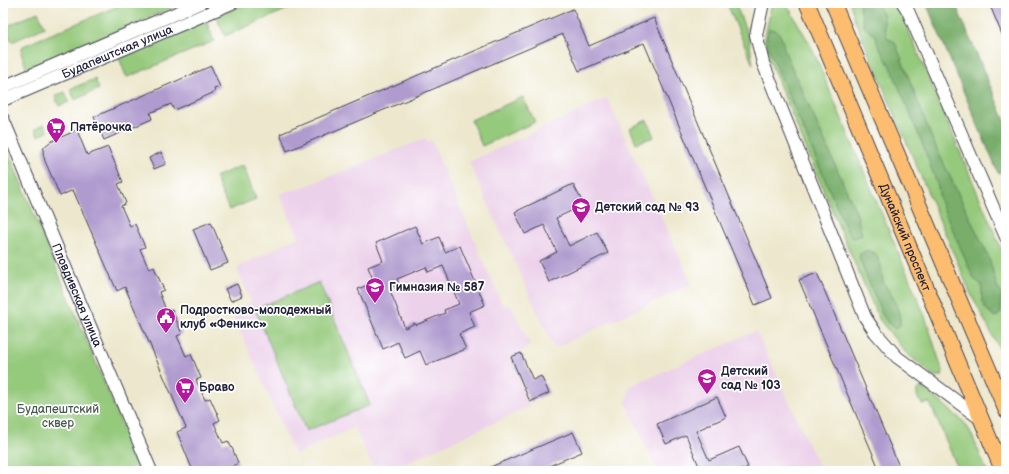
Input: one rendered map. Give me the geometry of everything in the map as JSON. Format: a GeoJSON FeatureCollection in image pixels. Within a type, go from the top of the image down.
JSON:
{"type":"FeatureCollection","features":[{"type":"Feature","properties":{"kind":"main road","name":"Дунайский проспект"},"geometry":{"type":"LineString","coordinates":[[807,3],[1003,471]]}},
{"type":"Feature","properties":{"kind":"main road","name":"Дунайский проспект"},"geometry":{"type":"LineString","coordinates":[[833,3],[1006,410]]}},
{"type":"Feature","properties":{"kind":"street","name":"Будапештская улица"},"geometry":{"type":"LineString","coordinates":[[3,86],[200,3]]}},
{"type":"Feature","properties":{"kind":"street","name":"Будапештская улица"},"geometry":{"type":"LineString","coordinates":[[3,100],[232,3]]}},
{"type":"Feature","properties":{"kind":"street"},"geometry":{"type":"LineString","coordinates":[[763,3],[756,35],[763,63],[866,317],[875,332],[897,357],[982,420]]}},
{"type":"Feature","properties":{"kind":"street"},"geometry":{"type":"LineString","coordinates":[[903,3],[908,11],[1006,237]]}},
{"type":"Feature","properties":{"kind":"street","name":"Пловдивская улица"},"geometry":{"type":"LineString","coordinates":[[3,118],[151,471]]}},
{"type":"Feature","properties":{"kind":"shaded area","name":"Детский сад № 93"},"geometry":{"type":"Polygon","coordinates":[[[607,98],[692,284],[554,348],[469,162],[607,98]]]}},
{"type":"Feature","properties":{"kind":"shaded area","name":"Гимназия № 587"},"geometry":{"type":"Polygon","coordinates":[[[426,138],[427,142],[431,140],[501,302],[504,306],[511,305],[530,345],[526,349],[510,357],[529,407],[388,471],[375,471],[354,427],[295,455],[231,311],[251,302],[238,270],[240,266],[299,237],[279,194],[290,190],[296,190],[426,138]]]}},
{"type":"Feature","properties":{"kind":"shaded area","name":"Детский сад № 103"},"geometry":{"type":"Polygon","coordinates":[[[756,331],[821,471],[657,471],[626,403],[630,386],[756,331]]]}},
{"type":"Feature","properties":{"kind":"green space"},"geometry":{"type":"Polygon","coordinates":[[[125,3],[183,3],[27,70],[21,53],[23,46],[125,3]]]}},
{"type":"Feature","properties":{"kind":"green space"},"geometry":{"type":"Polygon","coordinates":[[[248,3],[302,3],[225,36],[218,21],[219,15],[248,3]]]}},
{"type":"Feature","properties":{"kind":"green space"},"geometry":{"type":"Polygon","coordinates":[[[735,3],[749,38],[753,65],[728,6],[735,3]]]}},
{"type":"Feature","properties":{"kind":"green space"},"geometry":{"type":"Polygon","coordinates":[[[772,3],[786,3],[811,46],[925,316],[943,372],[942,376],[934,376],[905,352],[879,319],[767,55],[764,41],[772,3]]]}},
{"type":"Feature","properties":{"kind":"green space"},"geometry":{"type":"Polygon","coordinates":[[[850,3],[893,3],[902,15],[1006,260],[1006,354],[1002,353],[1000,350],[970,292],[856,23],[850,3]]]}},
{"type":"Feature","properties":{"kind":"green space"},"geometry":{"type":"Polygon","coordinates":[[[859,3],[877,3],[884,16],[884,25],[887,38],[895,42],[933,141],[989,258],[997,287],[1001,292],[1001,313],[995,317],[983,305],[981,284],[974,279],[940,201],[938,187],[924,148],[891,68],[877,43],[876,36],[864,27],[859,3]]]}},
{"type":"Feature","properties":{"kind":"green space"},"geometry":{"type":"Polygon","coordinates":[[[926,3],[955,3],[1006,123],[1006,170],[998,173],[926,3]]]}},
{"type":"Feature","properties":{"kind":"green space"},"geometry":{"type":"Polygon","coordinates":[[[38,12],[45,27],[12,42],[5,27],[38,12]]]}},
{"type":"Feature","properties":{"kind":"green space"},"geometry":{"type":"Polygon","coordinates":[[[205,21],[214,41],[128,77],[126,76],[119,58],[205,21]]]}},
{"type":"Feature","properties":{"kind":"green space"},"geometry":{"type":"Polygon","coordinates":[[[769,29],[777,31],[781,36],[785,52],[857,214],[862,235],[853,238],[847,231],[767,45],[769,29]]]}},
{"type":"Feature","properties":{"kind":"green space"},"geometry":{"type":"Polygon","coordinates":[[[95,79],[99,89],[75,100],[70,89],[95,79]]]}},
{"type":"Feature","properties":{"kind":"green space"},"geometry":{"type":"Polygon","coordinates":[[[65,92],[69,102],[59,106],[55,96],[65,92]]]}},
{"type":"Feature","properties":{"kind":"green space"},"geometry":{"type":"Polygon","coordinates":[[[523,97],[535,122],[482,146],[471,120],[523,97]]]}},
{"type":"Feature","properties":{"kind":"green space"},"geometry":{"type":"Polygon","coordinates":[[[647,120],[654,137],[636,143],[630,128],[647,120]]]}},
{"type":"Feature","properties":{"kind":"green space"},"geometry":{"type":"Polygon","coordinates":[[[44,124],[48,132],[38,136],[35,129],[44,124]]]}},
{"type":"Feature","properties":{"kind":"green space","name":"Будапештский сквер"},"geometry":{"type":"Polygon","coordinates":[[[4,142],[141,471],[3,471],[4,142]]]}},
{"type":"Feature","properties":{"kind":"green space"},"geometry":{"type":"Polygon","coordinates":[[[243,165],[256,199],[229,210],[215,177],[243,165]]]}},
{"type":"Feature","properties":{"kind":"green space"},"geometry":{"type":"Polygon","coordinates":[[[867,250],[875,253],[881,265],[883,282],[894,299],[900,316],[900,325],[895,329],[887,322],[882,314],[859,258],[860,254],[867,250]]]}},
{"type":"Feature","properties":{"kind":"green space"},"geometry":{"type":"Polygon","coordinates":[[[319,282],[370,405],[306,431],[255,309],[319,282]]]}},
{"type":"Feature","properties":{"kind":"green space"},"geometry":{"type":"Polygon","coordinates":[[[924,388],[964,422],[970,431],[987,471],[959,471],[930,403],[922,404],[918,399],[917,390],[924,388]]]}},
{"type":"Feature","properties":{"kind":"building"},"geometry":{"type":"Polygon","coordinates":[[[989,3],[1006,3],[1006,44],[989,3]]]}},
{"type":"Feature","properties":{"kind":"building"},"geometry":{"type":"Polygon","coordinates":[[[573,9],[589,46],[654,18],[772,298],[755,305],[644,43],[579,71],[563,34],[287,151],[280,134],[573,9]]]}},
{"type":"Feature","properties":{"kind":"building"},"geometry":{"type":"Polygon","coordinates":[[[211,66],[220,87],[214,89],[215,92],[174,110],[171,104],[150,113],[152,119],[104,140],[94,117],[211,66]]]}},
{"type":"Feature","properties":{"kind":"building"},"geometry":{"type":"Polygon","coordinates":[[[77,130],[87,155],[108,147],[123,182],[118,184],[126,203],[121,206],[130,226],[135,224],[145,247],[140,249],[149,269],[154,267],[164,290],[159,292],[167,313],[172,310],[182,334],[177,336],[186,356],[191,354],[201,378],[196,380],[205,400],[210,398],[220,420],[214,423],[223,443],[228,441],[233,450],[238,463],[233,466],[235,471],[193,471],[177,432],[186,428],[125,287],[117,291],[73,190],[60,196],[45,161],[43,153],[44,147],[50,142],[77,130]]]}},
{"type":"Feature","properties":{"kind":"building"},"geometry":{"type":"Polygon","coordinates":[[[161,152],[166,164],[154,169],[149,158],[161,152]]]}},
{"type":"Feature","properties":{"kind":"building"},"geometry":{"type":"Polygon","coordinates":[[[573,184],[584,205],[556,218],[569,246],[597,232],[608,253],[549,282],[539,261],[557,252],[544,225],[525,234],[515,212],[573,184]]]}},
{"type":"Feature","properties":{"kind":"building"},"geometry":{"type":"Polygon","coordinates":[[[211,222],[228,263],[210,270],[193,229],[211,222]]]}},
{"type":"Feature","properties":{"kind":"building"},"geometry":{"type":"Polygon","coordinates":[[[415,226],[423,244],[439,237],[445,252],[460,246],[485,305],[469,312],[475,327],[459,334],[466,349],[426,365],[420,351],[405,358],[398,342],[383,349],[358,289],[374,282],[368,267],[383,261],[376,243],[415,226]],[[443,266],[428,272],[426,267],[397,279],[399,284],[389,288],[405,328],[445,313],[444,310],[459,304],[443,266]]]}},
{"type":"Feature","properties":{"kind":"building"},"geometry":{"type":"Polygon","coordinates":[[[817,273],[901,471],[880,471],[799,280],[817,273]]]}},
{"type":"Feature","properties":{"kind":"building"},"geometry":{"type":"Polygon","coordinates":[[[237,284],[242,296],[231,301],[225,289],[237,284]]]}},
{"type":"Feature","properties":{"kind":"building"},"geometry":{"type":"Polygon","coordinates":[[[521,353],[533,380],[541,376],[549,393],[530,402],[511,357],[521,353]]]}},
{"type":"Feature","properties":{"kind":"building"},"geometry":{"type":"Polygon","coordinates":[[[717,397],[726,417],[696,431],[709,460],[739,447],[748,467],[739,471],[701,471],[686,435],[666,444],[657,424],[717,397]]]}},
{"type":"Feature","properties":{"kind":"building"},"geometry":{"type":"Polygon","coordinates":[[[573,432],[582,452],[537,471],[481,471],[573,432]]]}},
{"type":"Feature","properties":{"kind":"place","name":"Пятёрочка"},"geometry":{"type":"Point","coordinates":[56,144]}},
{"type":"Feature","properties":{"kind":"place","name":"Детский сад № 93"},"geometry":{"type":"Point","coordinates":[581,224]}},
{"type":"Feature","properties":{"kind":"place","name":"Гимназия № 587"},"geometry":{"type":"Point","coordinates":[375,304]}},
{"type":"Feature","properties":{"kind":"place","name":"Подростково-молодежный клуб «Феникс»"},"geometry":{"type":"Point","coordinates":[166,334]}},
{"type":"Feature","properties":{"kind":"place","name":"Детский сад № 103"},"geometry":{"type":"Point","coordinates":[707,395]}},
{"type":"Feature","properties":{"kind":"place","name":"Браво"},"geometry":{"type":"Point","coordinates":[185,404]}}]}
